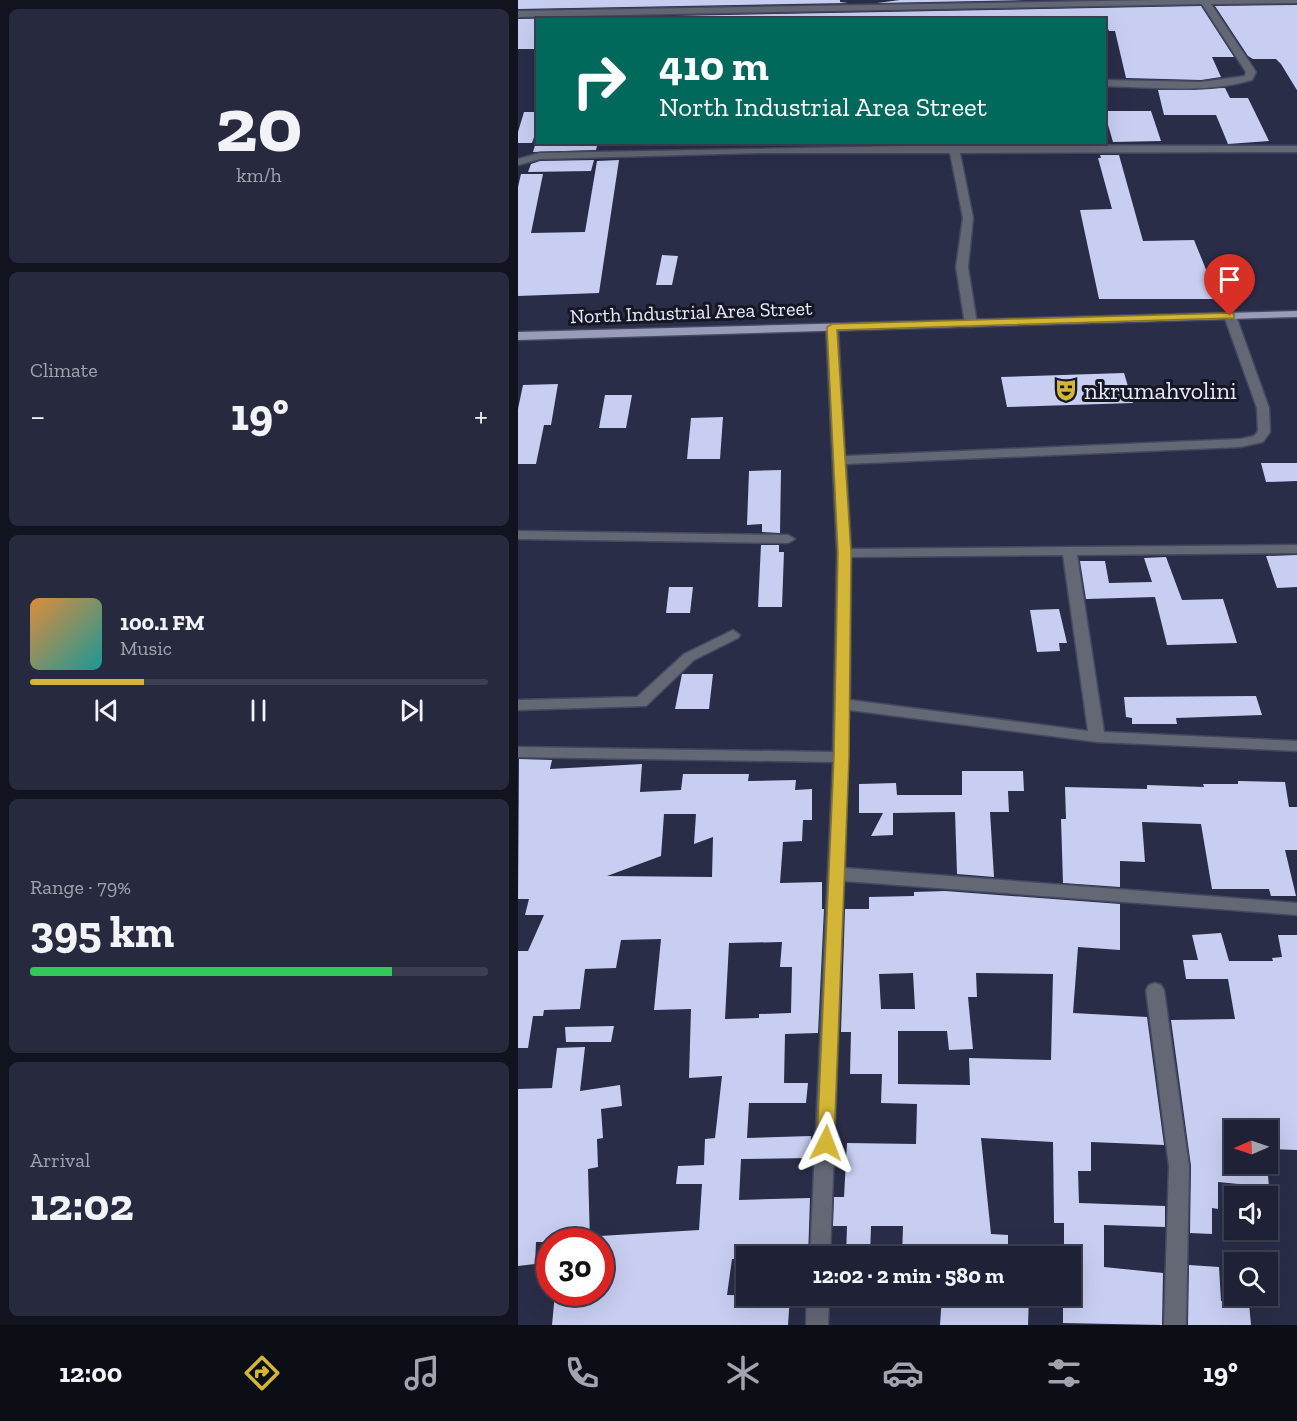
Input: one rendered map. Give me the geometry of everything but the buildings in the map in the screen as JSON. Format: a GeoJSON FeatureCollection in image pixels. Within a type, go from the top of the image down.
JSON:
{"type":"FeatureCollection","features":[{"type":"Feature","properties":{"kind":"main road","name":"North Industrial Area Street"},"geometry":{"type":"LineString","coordinates":[[518,336],[1298,314]]}},
{"type":"Feature","properties":{"kind":"street"},"geometry":{"type":"LineString","coordinates":[[648,11],[650,0]]}},
{"type":"Feature","properties":{"kind":"street"},"geometry":{"type":"LineString","coordinates":[[518,14],[604,16],[648,11],[681,15],[822,9],[953,10],[1001,3],[1298,0]]}},
{"type":"Feature","properties":{"kind":"street"},"geometry":{"type":"LineString","coordinates":[[1106,83],[1214,83],[1239,82],[1249,78],[1251,72],[1246,62],[1205,2]]}},
{"type":"Feature","properties":{"kind":"street"},"geometry":{"type":"LineString","coordinates":[[822,9],[822,18]]}},
{"type":"Feature","properties":{"kind":"street"},"geometry":{"type":"LineString","coordinates":[[569,154],[572,144]]}},
{"type":"Feature","properties":{"kind":"street"},"geometry":{"type":"LineString","coordinates":[[518,162],[540,156],[671,147],[1298,149]]}},
{"type":"Feature","properties":{"kind":"street"},"geometry":{"type":"LineString","coordinates":[[954,148],[968,218],[962,267],[971,324]]}},
{"type":"Feature","properties":{"kind":"street"},"geometry":{"type":"LineString","coordinates":[[839,460],[1240,443],[1258,439],[1265,432],[1263,408],[1230,316]]}},
{"type":"Feature","properties":{"kind":"street"},"geometry":{"type":"LineString","coordinates":[[820,1246],[841,757],[844,553],[832,327]]}},
{"type":"Feature","properties":{"kind":"street"},"geometry":{"type":"LineString","coordinates":[[518,535],[788,539]]}},
{"type":"Feature","properties":{"kind":"street"},"geometry":{"type":"LineString","coordinates":[[844,553],[1298,549]]}},
{"type":"Feature","properties":{"kind":"street"},"geometry":{"type":"LineString","coordinates":[[1069,551],[1097,737]]}},
{"type":"Feature","properties":{"kind":"street"},"geometry":{"type":"LineString","coordinates":[[518,705],[641,702],[689,657],[733,635]]}},
{"type":"Feature","properties":{"kind":"street"},"geometry":{"type":"LineString","coordinates":[[842,704],[1097,737],[1298,746]]}},
{"type":"Feature","properties":{"kind":"street"},"geometry":{"type":"LineString","coordinates":[[518,752],[841,757]]}},
{"type":"Feature","properties":{"kind":"street"},"geometry":{"type":"LineString","coordinates":[[837,874],[1298,909]]}},
{"type":"Feature","properties":{"kind":"street"},"geometry":{"type":"LineString","coordinates":[[1155,990],[1179,1166],[1175,1325]]}},
{"type":"Feature","properties":{"kind":"street"},"geometry":{"type":"LineString","coordinates":[[817,1325],[818,1306]]}},
{"type":"Feature","properties":{"kind":"place","name":"nkrumahvolini"},"geometry":{"type":"Point","coordinates":[1066,390]}},
{"type":"Feature","properties":{"kind":"route"},"geometry":{"type":"LineString","coordinates":[[826,1143],[841,757],[844,553],[832,327],[1230,316]]}}]}
